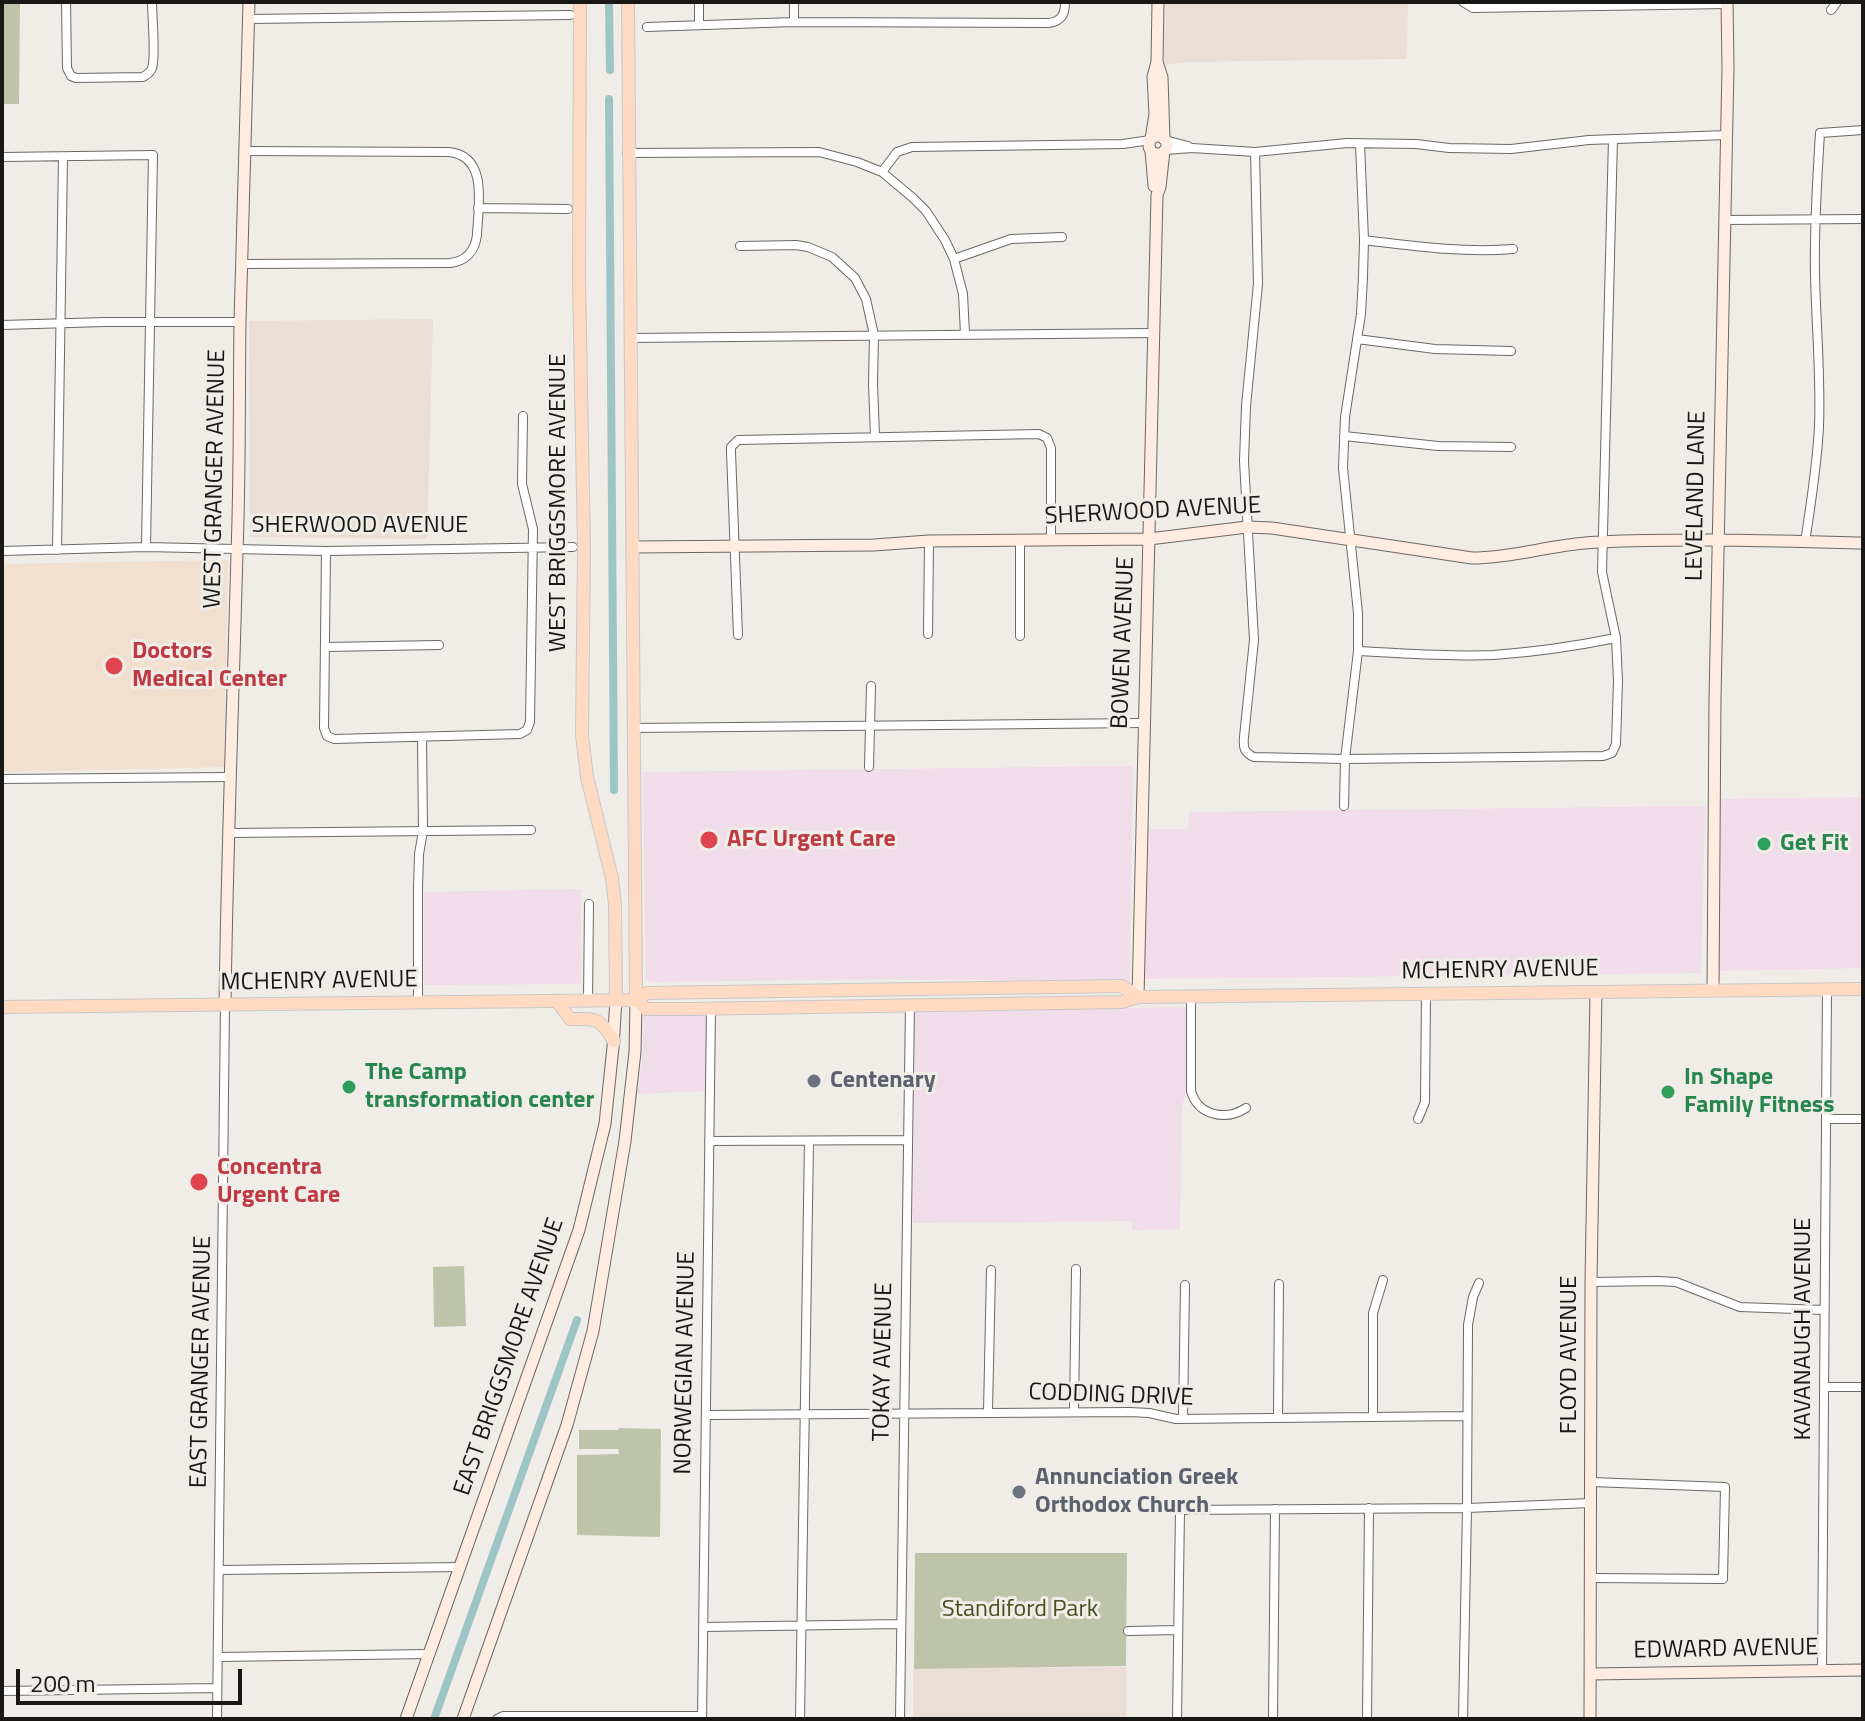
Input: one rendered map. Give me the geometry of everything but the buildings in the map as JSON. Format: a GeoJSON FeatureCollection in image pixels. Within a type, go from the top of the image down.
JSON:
{"type":"FeatureCollection","features":[{"type":"Feature","properties":{"kind":"main road","name":"WEST BRIGGSMORE AVENUE"},"geometry":{"type":"LineString","coordinates":[[580,2],[579,279],[584,547],[582,735],[587,777],[612,878],[616,1000]]}},
{"type":"Feature","properties":{"kind":"main road"},"geometry":{"type":"LineString","coordinates":[[628,2],[636,1000]]}},
{"type":"Feature","properties":{"kind":"main road","name":"MCHENRY AVENUE"},"geometry":{"type":"LineString","coordinates":[[2,1007],[588,1001],[636,1000],[647,993],[1122,986],[1138,997]]}},
{"type":"Feature","properties":{"kind":"main road","name":"MCHENRY AVENUE"},"geometry":{"type":"LineString","coordinates":[[636,1000],[646,1009],[1122,1002],[1138,997],[1863,989]]}},
{"type":"Feature","properties":{"kind":"main road"},"geometry":{"type":"LineString","coordinates":[[557,1001],[570,1019],[594,1019],[603,1024],[614,1041]]}},
{"type":"Feature","properties":{"kind":"street"},"geometry":{"type":"LineString","coordinates":[[66,2],[67,68],[76,78],[143,77],[150,72],[153,57],[152,2]]}},
{"type":"Feature","properties":{"kind":"street","name":"WEST GRANGER AVENUE"},"geometry":{"type":"LineString","coordinates":[[225,1005],[249,2]]}},
{"type":"Feature","properties":{"kind":"street"},"geometry":{"type":"LineString","coordinates":[[699,2],[699,24]]}},
{"type":"Feature","properties":{"kind":"street"},"geometry":{"type":"LineString","coordinates":[[794,2],[794,22]]}},
{"type":"Feature","properties":{"kind":"street"},"geometry":{"type":"LineString","coordinates":[[647,27],[794,22],[1049,23],[1061,19],[1065,2]]}},
{"type":"Feature","properties":{"kind":"street","name":"BOWEN AVENUE"},"geometry":{"type":"LineString","coordinates":[[1138,997],[1157,195],[1154,187],[1158,145],[1153,77],[1157,62],[1158,2]]}},
{"type":"Feature","properties":{"kind":"street"},"geometry":{"type":"LineString","coordinates":[[1464,3],[1473,8],[1727,3]]}},
{"type":"Feature","properties":{"kind":"street","name":"LEVELAND LANE"},"geometry":{"type":"LineString","coordinates":[[1713,990],[1713,803],[1727,3]]}},
{"type":"Feature","properties":{"kind":"street"},"geometry":{"type":"LineString","coordinates":[[249,19],[570,15]]}},
{"type":"Feature","properties":{"kind":"street"},"geometry":{"type":"LineString","coordinates":[[1805,542],[1819,430],[1815,218],[1820,133],[1863,130]]}},
{"type":"Feature","properties":{"kind":"street"},"geometry":{"type":"LineString","coordinates":[[882,172],[897,152],[912,147],[1123,144],[1255,152],[1360,143],[1511,149],[1613,139],[1727,135]]}},
{"type":"Feature","properties":{"kind":"street"},"geometry":{"type":"LineString","coordinates":[[1255,152],[1258,284],[1244,434],[1254,640],[1243,745],[1246,753],[1254,757],[1345,759],[1603,756],[1612,753],[1616,744],[1618,681],[1616,638],[1602,572],[1613,139]]}},
{"type":"Feature","properties":{"kind":"street"},"geometry":{"type":"LineString","coordinates":[[1344,806],[1345,759],[1358,651],[1358,613],[1343,468],[1345,417],[1361,314],[1364,240],[1360,143]]}},
{"type":"Feature","properties":{"kind":"street"},"geometry":{"type":"LineString","coordinates":[[242,264],[456,262],[469,255],[476,244],[478,208],[476,169],[468,159],[457,153],[245,151]]}},
{"type":"Feature","properties":{"kind":"street"},"geometry":{"type":"LineString","coordinates":[[627,153],[819,152],[882,172],[926,211],[945,240],[954,259],[963,294],[965,334]]}},
{"type":"Feature","properties":{"kind":"street"},"geometry":{"type":"LineString","coordinates":[[2,157],[153,155],[146,547]]}},
{"type":"Feature","properties":{"kind":"street"},"geometry":{"type":"LineString","coordinates":[[57,550],[63,157]]}},
{"type":"Feature","properties":{"kind":"street"},"geometry":{"type":"LineString","coordinates":[[478,208],[568,209]]}},
{"type":"Feature","properties":{"kind":"street"},"geometry":{"type":"LineString","coordinates":[[1725,220],[1863,219]]}},
{"type":"Feature","properties":{"kind":"street"},"geometry":{"type":"LineString","coordinates":[[954,259],[1011,239],[1062,237]]}},
{"type":"Feature","properties":{"kind":"street"},"geometry":{"type":"LineString","coordinates":[[1364,240],[1452,250],[1513,249]]}},
{"type":"Feature","properties":{"kind":"street"},"geometry":{"type":"LineString","coordinates":[[740,246],[796,245],[820,251],[849,270],[866,299],[874,335],[875,436]]}},
{"type":"Feature","properties":{"kind":"street"},"geometry":{"type":"LineString","coordinates":[[2,325],[240,322]]}},
{"type":"Feature","properties":{"kind":"street"},"geometry":{"type":"LineString","coordinates":[[630,338],[1154,333]]}},
{"type":"Feature","properties":{"kind":"street"},"geometry":{"type":"LineString","coordinates":[[1357,339],[1435,349],[1511,351]]}},
{"type":"Feature","properties":{"kind":"street"},"geometry":{"type":"LineString","coordinates":[[326,551],[324,728],[327,736],[334,739],[422,737],[520,734],[527,730],[530,722],[533,529],[522,479],[523,416]]}},
{"type":"Feature","properties":{"kind":"street"},"geometry":{"type":"LineString","coordinates":[[738,635],[731,452],[734,443],[742,439],[1039,434],[1050,442],[1051,448],[1051,539]]}},
{"type":"Feature","properties":{"kind":"street"},"geometry":{"type":"LineString","coordinates":[[1344,436],[1425,445],[1511,447]]}},
{"type":"Feature","properties":{"kind":"street","name":"SHERWOOD AVENUE"},"geometry":{"type":"LineString","coordinates":[[634,547],[1149,539],[1247,527],[1272,528],[1472,558],[1504,557],[1566,545],[1603,542],[1718,540],[1863,543]]}},
{"type":"Feature","properties":{"kind":"street"},"geometry":{"type":"LineString","coordinates":[[1020,540],[1020,636]]}},
{"type":"Feature","properties":{"kind":"street"},"geometry":{"type":"LineString","coordinates":[[928,634],[929,541]]}},
{"type":"Feature","properties":{"kind":"street","name":"SHERWOOD AVENUE"},"geometry":{"type":"LineString","coordinates":[[2,551],[146,547],[326,551],[573,547]]}},
{"type":"Feature","properties":{"kind":"street"},"geometry":{"type":"LineString","coordinates":[[1358,651],[1492,655],[1616,638]]}},
{"type":"Feature","properties":{"kind":"street"},"geometry":{"type":"LineString","coordinates":[[325,647],[439,645]]}},
{"type":"Feature","properties":{"kind":"street"},"geometry":{"type":"LineString","coordinates":[[869,767],[871,686]]}},
{"type":"Feature","properties":{"kind":"street"},"geometry":{"type":"LineString","coordinates":[[634,728],[1143,723]]}},
{"type":"Feature","properties":{"kind":"street"},"geometry":{"type":"LineString","coordinates":[[418,1003],[419,871],[423,831],[422,737]]}},
{"type":"Feature","properties":{"kind":"street"},"geometry":{"type":"LineString","coordinates":[[2,789],[2,779],[229,777]]}},
{"type":"Feature","properties":{"kind":"street"},"geometry":{"type":"LineString","coordinates":[[230,833],[531,830]]}},
{"type":"Feature","properties":{"kind":"street"},"geometry":{"type":"LineString","coordinates":[[588,1001],[589,904]]}},
{"type":"Feature","properties":{"kind":"street","name":"KAVANAUGH AVENUE"},"geometry":{"type":"LineString","coordinates":[[1822,1670],[1827,988]]}},
{"type":"Feature","properties":{"kind":"street","name":"FLOYD AVENUE"},"geometry":{"type":"LineString","coordinates":[[1590,1719],[1591,1282],[1596,992]]}},
{"type":"Feature","properties":{"kind":"street"},"geometry":{"type":"LineString","coordinates":[[1418,1119],[1425,1102],[1426,994]]}},
{"type":"Feature","properties":{"kind":"street"},"geometry":{"type":"LineString","coordinates":[[1191,997],[1193,1097],[1202,1109],[1215,1114],[1231,1115],[1246,1108]]}},
{"type":"Feature","properties":{"kind":"street","name":"EAST BRIGGSMORE AVENUE"},"geometry":{"type":"LineString","coordinates":[[406,1719],[579,1230],[605,1124],[616,1000]]}},
{"type":"Feature","properties":{"kind":"street"},"geometry":{"type":"LineString","coordinates":[[463,1719],[567,1425],[593,1331],[631,1098],[636,1000]]}},
{"type":"Feature","properties":{"kind":"street","name":"EAST GRANGER AVENUE"},"geometry":{"type":"LineString","coordinates":[[217,1719],[225,1005]]}},
{"type":"Feature","properties":{"kind":"street","name":"TOKAY AVENUE"},"geometry":{"type":"LineString","coordinates":[[900,1719],[910,1005]]}},
{"type":"Feature","properties":{"kind":"street","name":"NORWEGIAN AVENUE"},"geometry":{"type":"LineString","coordinates":[[702,1718],[711,1008]]}},
{"type":"Feature","properties":{"kind":"street"},"geometry":{"type":"LineString","coordinates":[[1826,1119],[1863,1119]]}},
{"type":"Feature","properties":{"kind":"street"},"geometry":{"type":"LineString","coordinates":[[709,1141],[907,1140]]}},
{"type":"Feature","properties":{"kind":"street"},"geometry":{"type":"LineString","coordinates":[[800,1719],[809,1141]]}},
{"type":"Feature","properties":{"kind":"street"},"geometry":{"type":"LineString","coordinates":[[1074,1412],[1076,1269]]}},
{"type":"Feature","properties":{"kind":"street"},"geometry":{"type":"LineString","coordinates":[[988,1412],[991,1270]]}},
{"type":"Feature","properties":{"kind":"street"},"geometry":{"type":"LineString","coordinates":[[1373,1417],[1373,1313],[1383,1280]]}},
{"type":"Feature","properties":{"kind":"street"},"geometry":{"type":"LineString","coordinates":[[1591,1282],[1676,1282],[1740,1307],[1824,1310]]}},
{"type":"Feature","properties":{"kind":"street"},"geometry":{"type":"LineString","coordinates":[[1463,1719],[1468,1325],[1479,1283]]}},
{"type":"Feature","properties":{"kind":"street"},"geometry":{"type":"LineString","coordinates":[[1278,1418],[1279,1284]]}},
{"type":"Feature","properties":{"kind":"street"},"geometry":{"type":"LineString","coordinates":[[1183,1419],[1185,1285]]}},
{"type":"Feature","properties":{"kind":"street"},"geometry":{"type":"LineString","coordinates":[[1825,1387],[1863,1387]]}},
{"type":"Feature","properties":{"kind":"street","name":"CODDING DRIVE"},"geometry":{"type":"LineString","coordinates":[[706,1415],[1130,1412],[1183,1419],[1467,1416]]}},
{"type":"Feature","properties":{"kind":"street"},"geometry":{"type":"LineString","coordinates":[[1591,1482],[1725,1487],[1723,1579],[1591,1578]]}},
{"type":"Feature","properties":{"kind":"street"},"geometry":{"type":"LineString","coordinates":[[1177,1719],[1180,1510],[1467,1508],[1591,1503]]}},
{"type":"Feature","properties":{"kind":"street"},"geometry":{"type":"LineString","coordinates":[[1367,1719],[1369,1508]]}},
{"type":"Feature","properties":{"kind":"street"},"geometry":{"type":"LineString","coordinates":[[1273,1719],[1275,1509]]}},
{"type":"Feature","properties":{"kind":"street"},"geometry":{"type":"LineString","coordinates":[[219,1570],[461,1567]]}},
{"type":"Feature","properties":{"kind":"street"},"geometry":{"type":"LineString","coordinates":[[703,1627],[901,1624]]}},
{"type":"Feature","properties":{"kind":"street"},"geometry":{"type":"LineString","coordinates":[[1128,1631],[1178,1630]]}},
{"type":"Feature","properties":{"kind":"street"},"geometry":{"type":"LineString","coordinates":[[218,1657],[429,1654]]}},
{"type":"Feature","properties":{"kind":"street","name":"EDWARD AVENUE"},"geometry":{"type":"LineString","coordinates":[[1590,1674],[1863,1670]]}},
{"type":"Feature","properties":{"kind":"street"},"geometry":{"type":"LineString","coordinates":[[2,1691],[217,1688]]}},
{"type":"Feature","properties":{"kind":"street"},"geometry":{"type":"LineString","coordinates":[[497,1719],[503,1716],[702,1718]]}},
{"type":"Feature","properties":{"kind":"shaded area"},"geometry":{"type":"Polygon","coordinates":[[[1165,2],[1408,2],[1407,59],[1188,62],[1164,65],[1165,2]]]}},
{"type":"Feature","properties":{"kind":"shaded area"},"geometry":{"type":"Polygon","coordinates":[[[433,319],[427,539],[250,537],[249,321],[433,319]]]}},
{"type":"Feature","properties":{"kind":"shaded area","name":"Doctors Medical Center"},"geometry":{"type":"Polygon","coordinates":[[[228,560],[224,767],[2,772],[2,564],[228,560]]]}},
{"type":"Feature","properties":{"kind":"shaded area"},"geometry":{"type":"Polygon","coordinates":[[[1133,766],[1130,982],[889,979],[653,982],[646,978],[643,772],[1133,766]]]}},
{"type":"Feature","properties":{"kind":"shaded area"},"geometry":{"type":"Polygon","coordinates":[[[1863,797],[1863,968],[1718,971],[1721,799],[1863,797]]]}},
{"type":"Feature","properties":{"kind":"shaded area"},"geometry":{"type":"Polygon","coordinates":[[[1705,806],[1701,973],[1144,979],[1147,829],[1188,829],[1189,812],[1705,806]]]}},
{"type":"Feature","properties":{"kind":"shaded area"},"geometry":{"type":"Polygon","coordinates":[[[581,889],[581,984],[424,985],[424,892],[581,889]]]}},
{"type":"Feature","properties":{"kind":"shaded area"},"geometry":{"type":"Polygon","coordinates":[[[1186,1007],[1180,1229],[1132,1230],[1132,1221],[913,1223],[915,1012],[1186,1007]]]}},
{"type":"Feature","properties":{"kind":"shaded area"},"geometry":{"type":"Polygon","coordinates":[[[707,1013],[707,1091],[637,1094],[642,1064],[643,1014],[707,1013]]]}},
{"type":"Feature","properties":{"kind":"shaded area"},"geometry":{"type":"Polygon","coordinates":[[[1126,1667],[1126,1719],[913,1719],[913,1669],[1126,1667]]]}},
{"type":"Feature","properties":{"kind":"green space"},"geometry":{"type":"Polygon","coordinates":[[[2,2],[20,2],[19,104],[2,104],[2,2]]]}},
{"type":"Feature","properties":{"kind":"green space"},"geometry":{"type":"Polygon","coordinates":[[[464,1266],[466,1326],[434,1327],[433,1267],[464,1266]]]}},
{"type":"Feature","properties":{"kind":"green space"},"geometry":{"type":"Polygon","coordinates":[[[661,1429],[660,1537],[577,1535],[577,1455],[619,1454],[618,1449],[579,1449],[579,1430],[661,1429]]]}},
{"type":"Feature","properties":{"kind":"green space","name":"Standiford Park"},"geometry":{"type":"Polygon","coordinates":[[[915,1553],[1127,1553],[1126,1666],[914,1669],[915,1553]]]}},
{"type":"Feature","properties":{"kind":"waterway"},"geometry":{"type":"LineString","coordinates":[[609,2],[610,70]]}},
{"type":"Feature","properties":{"kind":"waterway"},"geometry":{"type":"LineString","coordinates":[[609,99],[614,790]]}},
{"type":"Feature","properties":{"kind":"waterway"},"geometry":{"type":"LineString","coordinates":[[434,1719],[577,1320]]}},
{"type":"Feature","properties":{"kind":"place","name":"Doctors Medical Center"},"geometry":{"type":"Point","coordinates":[114,666]}},
{"type":"Feature","properties":{"kind":"place","name":"AFC Urgent Care"},"geometry":{"type":"Point","coordinates":[709,840]}},
{"type":"Feature","properties":{"kind":"place","name":"Get Fit"},"geometry":{"type":"Point","coordinates":[1764,844]}},
{"type":"Feature","properties":{"kind":"place","name":"Centenary"},"geometry":{"type":"Point","coordinates":[814,1081]}},
{"type":"Feature","properties":{"kind":"place","name":"The Camp transformation center"},"geometry":{"type":"Point","coordinates":[349,1087]}},
{"type":"Feature","properties":{"kind":"place","name":"In Shape Family Fitness"},"geometry":{"type":"Point","coordinates":[1668,1092]}},
{"type":"Feature","properties":{"kind":"place","name":"Concentra Urgent Care"},"geometry":{"type":"Point","coordinates":[199,1182]}},
{"type":"Feature","properties":{"kind":"place","name":"Annunciation Greek Orthodox Church"},"geometry":{"type":"Point","coordinates":[1019,1492]}}]}
